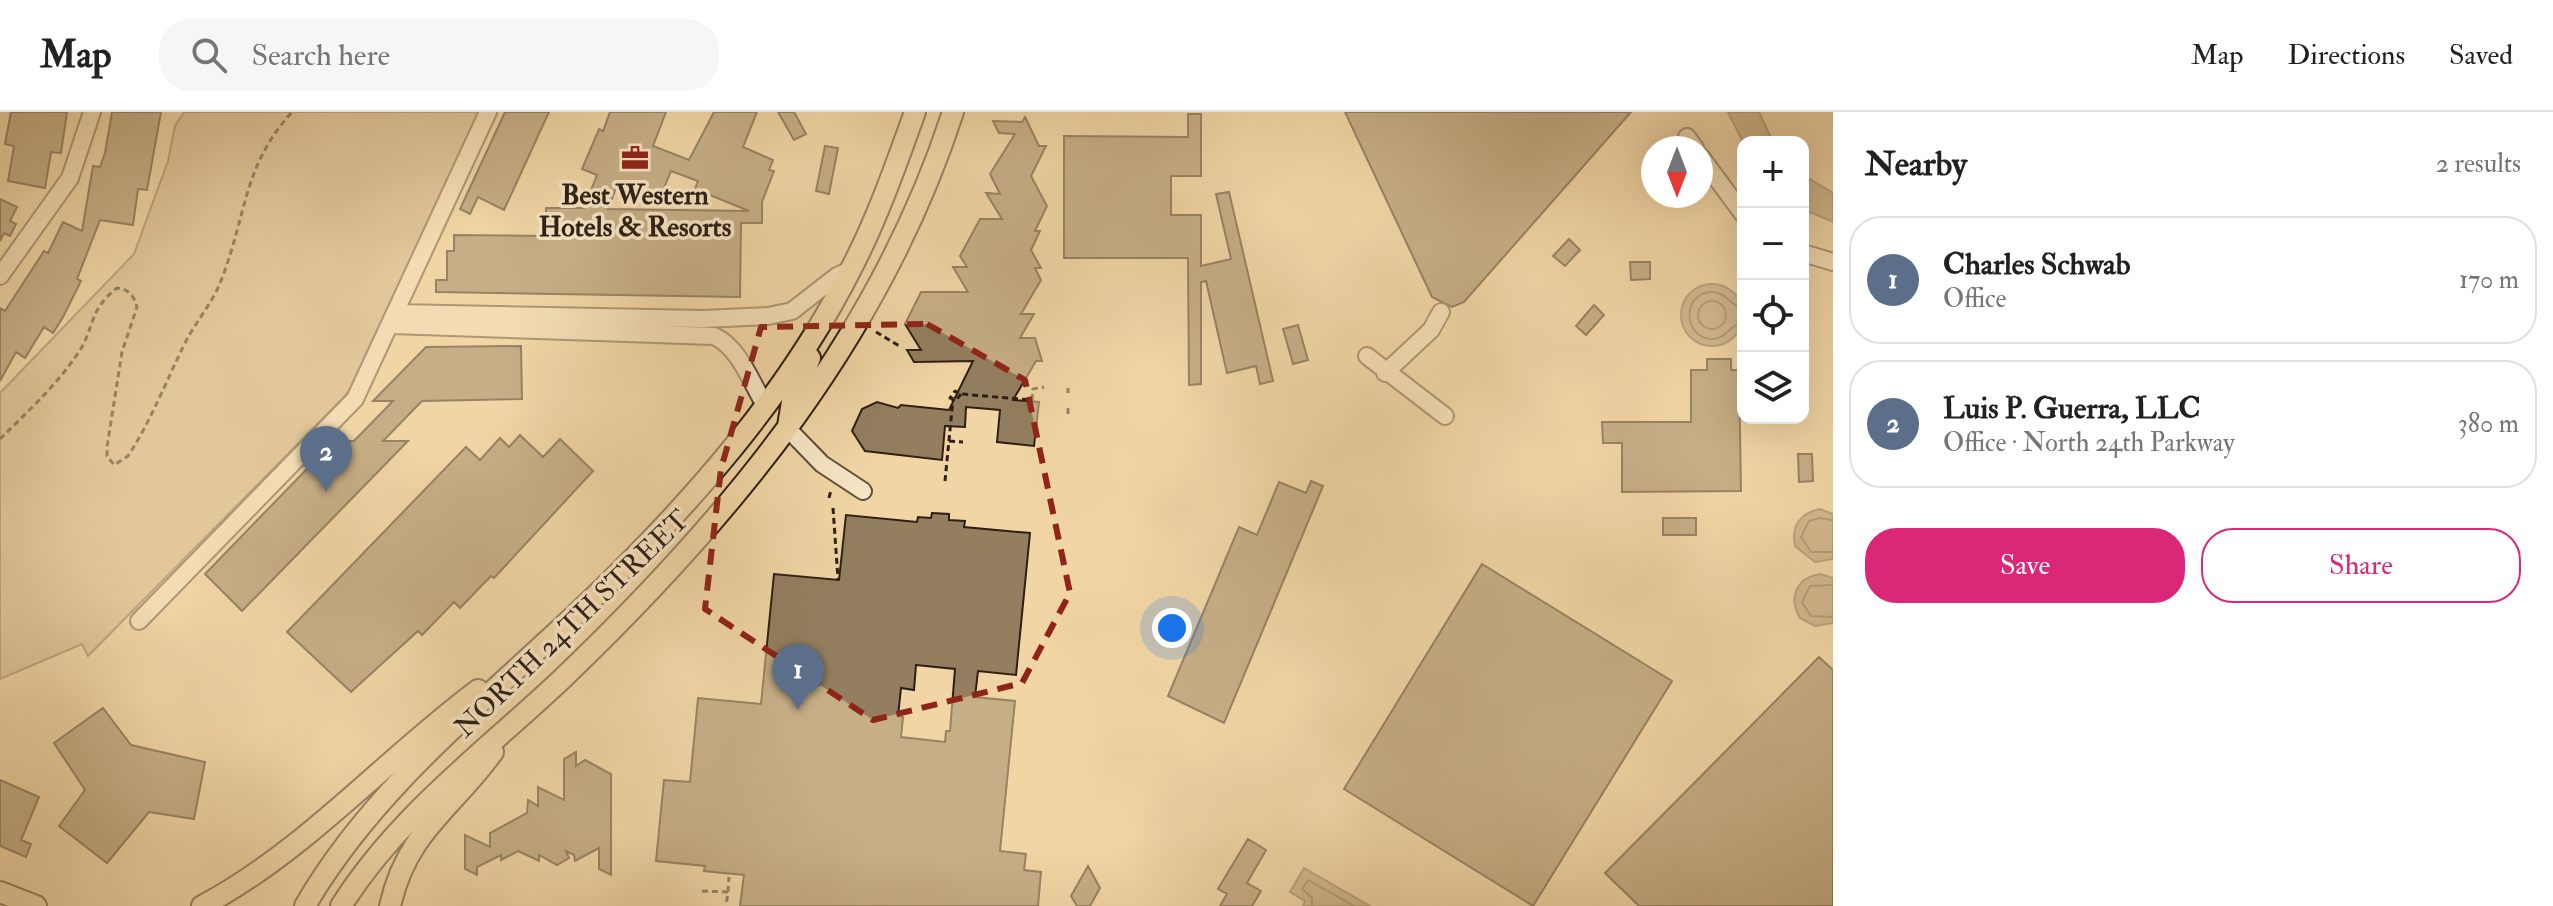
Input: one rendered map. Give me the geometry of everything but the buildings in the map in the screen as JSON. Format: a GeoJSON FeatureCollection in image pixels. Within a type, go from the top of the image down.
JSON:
{"type":"FeatureCollection","features":[{"type":"Feature","properties":{"kind":"main road","name":"NORTH 24TH STREET"},"geometry":{"type":"LineString","coordinates":[[305,906],[357,831],[530,654],[628,563],[765,405],[839,292],[915,112]]}},
{"type":"Feature","properties":{"kind":"main road","name":"NORTH 24TH STREET"},"geometry":{"type":"LineString","coordinates":[[341,906],[377,854],[412,815],[511,728],[679,563],[788,429],[836,362],[878,291],[914,214],[953,112]]}},
{"type":"Feature","properties":{"kind":"main road"},"geometry":{"type":"LineString","coordinates":[[736,442],[762,432],[788,429],[799,381],[832,315],[839,292]]}},
{"type":"Feature","properties":{"kind":"main road"},"geometry":{"type":"LineString","coordinates":[[202,906],[253,876],[467,698],[530,654]]}},
{"type":"Feature","properties":{"kind":"main road"},"geometry":{"type":"LineString","coordinates":[[390,906],[397,880],[414,843],[476,775],[511,728]]}},
{"type":"Feature","properties":{"kind":"main road"},"geometry":{"type":"LineString","coordinates":[[0,892],[36,906]]}},
{"type":"Feature","properties":{"kind":"street"},"geometry":{"type":"LineString","coordinates":[[0,276],[70,178],[92,112]]}},
{"type":"Feature","properties":{"kind":"street"},"geometry":{"type":"LineString","coordinates":[[139,621],[355,399],[488,112]]}},
{"type":"Feature","properties":{"kind":"street"},"geometry":{"type":"LineString","coordinates":[[1713,173],[1739,208]]}},
{"type":"Feature","properties":{"kind":"street"},"geometry":{"type":"LineString","coordinates":[[1809,255],[1833,262]]}},
{"type":"Feature","properties":{"kind":"street"},"geometry":{"type":"LineString","coordinates":[[394,319],[703,319],[768,316],[792,311],[837,276],[850,270]]}},
{"type":"Feature","properties":{"kind":"street"},"geometry":{"type":"LineString","coordinates":[[1385,373],[1431,330],[1441,312]]}},
{"type":"Feature","properties":{"kind":"street"},"geometry":{"type":"LineString","coordinates":[[394,319],[714,336],[724,340],[735,353],[765,405]]}},
{"type":"Feature","properties":{"kind":"street"},"geometry":{"type":"LineString","coordinates":[[1367,356],[1385,373],[1445,416]]}},
{"type":"Feature","properties":{"kind":"street"},"geometry":{"type":"LineString","coordinates":[[788,429],[822,464],[863,491]]}},
{"type":"Feature","properties":{"kind":"path"},"geometry":{"type":"LineString","coordinates":[[0,439],[74,361],[87,336],[91,317],[117,288],[123,288],[130,292],[137,307],[120,362],[107,456],[114,465],[128,456],[186,340],[218,289],[241,222],[251,172],[262,150],[292,112]]}},
{"type":"Feature","properties":{"kind":"path"},"geometry":{"type":"LineString","coordinates":[[876,332],[901,347]]}},
{"type":"Feature","properties":{"kind":"path"},"geometry":{"type":"LineString","coordinates":[[945,481],[953,399],[950,398],[951,391],[1032,400],[1033,389],[1044,387]]}},
{"type":"Feature","properties":{"kind":"path"},"geometry":{"type":"LineString","coordinates":[[953,399],[961,394]]}},
{"type":"Feature","properties":{"kind":"path"},"geometry":{"type":"LineString","coordinates":[[1068,408],[1068,415]]}},
{"type":"Feature","properties":{"kind":"path"},"geometry":{"type":"LineString","coordinates":[[949,441],[963,442]]}},
{"type":"Feature","properties":{"kind":"path"},"geometry":{"type":"LineString","coordinates":[[829,498],[831,490]]}},
{"type":"Feature","properties":{"kind":"path"},"geometry":{"type":"LineString","coordinates":[[833,508],[838,579]]}},
{"type":"Feature","properties":{"kind":"path"},"geometry":{"type":"LineString","coordinates":[[726,906],[729,877]]}},
{"type":"Feature","properties":{"kind":"path"},"geometry":{"type":"LineString","coordinates":[[702,891],[728,892]]}},
{"type":"Feature","properties":{"kind":"highlighted area"},"geometry":{"type":"Polygon","coordinates":[[[927,324],[1025,380],[1070,593],[1022,683],[873,720],[705,609],[721,469],[761,327],[927,324]]]}},
{"type":"Feature","properties":{"kind":"shaded area"},"geometry":{"type":"Polygon","coordinates":[[[184,112],[479,112],[361,376],[344,397],[88,656],[82,644],[0,679],[0,393],[134,254],[168,161],[175,126],[184,112]]]}},
{"type":"Feature","properties":{"kind":"water"},"geometry":{"type":"Polygon","coordinates":[[[1728,112],[1759,112],[1770,136],[1740,136],[1728,112]]]}},
{"type":"Feature","properties":{"kind":"water"},"geometry":{"type":"Polygon","coordinates":[[[1809,179],[1833,193],[1833,222],[1809,212],[1809,179]]]}},
{"type":"Feature","properties":{"kind":"water"},"geometry":{"type":"Polygon","coordinates":[[[1706,284],[1718,284],[1737,297],[1737,333],[1734,337],[1718,346],[1706,346],[1690,337],[1681,321],[1681,309],[1690,293],[1706,284]]]}},
{"type":"Feature","properties":{"kind":"water"},"geometry":{"type":"Polygon","coordinates":[[[1820,509],[1833,514],[1833,559],[1815,562],[1795,546],[1794,532],[1802,517],[1820,509]]]}},
{"type":"Feature","properties":{"kind":"water"},"geometry":{"type":"Polygon","coordinates":[[[1820,574],[1833,578],[1833,623],[1815,626],[1800,618],[1795,596],[1800,584],[1820,574]]]}},
{"type":"Feature","properties":{"kind":"water"},"geometry":{"type":"Polygon","coordinates":[[[1304,868],[1370,906],[1303,906],[1305,901],[1290,892],[1304,868]]]}},
{"type":"Feature","properties":{"kind":"place","name":"Best Western Hotels & Resorts"},"geometry":{"type":"Point","coordinates":[635,158]}},
{"type":"Feature","properties":{"kind":"place","name":"Luis P. Guerra, LLC"},"geometry":{"type":"Point","coordinates":[326,492]}},
{"type":"Feature","properties":{"kind":"place","name":"Charles Schwab"},"geometry":{"type":"Point","coordinates":[798,710]}}]}
